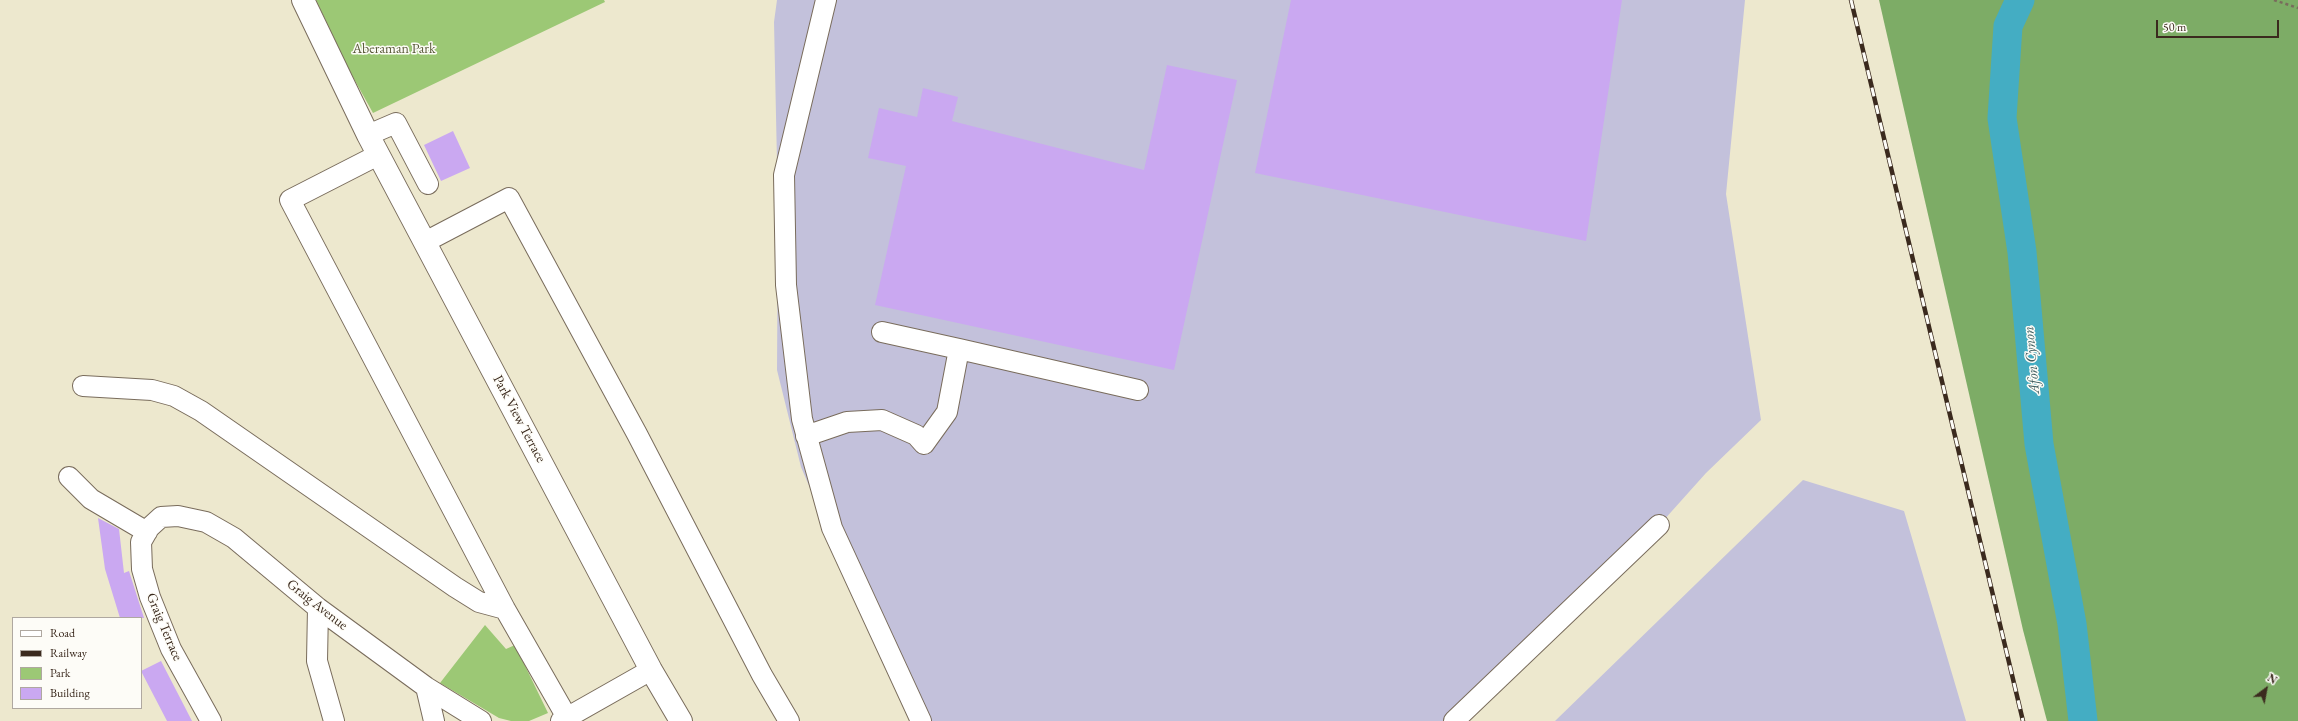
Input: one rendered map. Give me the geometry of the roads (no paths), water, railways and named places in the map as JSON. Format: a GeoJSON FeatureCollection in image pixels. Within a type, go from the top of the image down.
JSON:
{"type":"FeatureCollection","features":[{"type":"Feature","properties":{"kind":"main road","name":"Park View Terrace"},"geometry":{"type":"LineString","coordinates":[[303,0],[378,155],[651,670],[681,721]]}},
{"type":"Feature","properties":{"kind":"street"},"geometry":{"type":"LineString","coordinates":[[826,0],[784,175],[786,285],[802,419],[832,528],[921,721]]}},
{"type":"Feature","properties":{"kind":"street"},"geometry":{"type":"LineString","coordinates":[[363,126],[396,123],[428,184]]}},
{"type":"Feature","properties":{"kind":"street"},"geometry":{"type":"LineString","coordinates":[[378,155],[290,200],[505,609],[566,720],[651,670]]}},
{"type":"Feature","properties":{"kind":"street"},"geometry":{"type":"LineString","coordinates":[[425,242],[509,198],[637,434],[762,675],[789,721]]}},
{"type":"Feature","properties":{"kind":"street"},"geometry":{"type":"LineString","coordinates":[[882,332],[1138,390]]}},
{"type":"Feature","properties":{"kind":"street"},"geometry":{"type":"LineString","coordinates":[[806,436],[847,422],[882,420],[916,435],[924,444],[947,412],[959,349]]}},
{"type":"Feature","properties":{"kind":"street"},"geometry":{"type":"LineString","coordinates":[[83,386],[152,390],[174,396],[201,412],[479,602],[505,609]]}},
{"type":"Feature","properties":{"kind":"street"},"geometry":{"type":"LineString","coordinates":[[69,477],[91,499],[148,530]]}},
{"type":"Feature","properties":{"kind":"street","name":"Graig Avenue"},"geometry":{"type":"LineString","coordinates":[[148,530],[161,517],[178,516],[206,522],[234,538],[318,608],[426,687],[481,721]]}},
{"type":"Feature","properties":{"kind":"street"},"geometry":{"type":"LineString","coordinates":[[1454,721],[1659,525]]}},
{"type":"Feature","properties":{"kind":"street","name":"Graig Terrace"},"geometry":{"type":"LineString","coordinates":[[148,530],[141,542],[141,549],[142,569],[150,597],[171,649],[211,721]]}},
{"type":"Feature","properties":{"kind":"street"},"geometry":{"type":"LineString","coordinates":[[318,608],[317,661],[334,721]]}},
{"type":"Feature","properties":{"kind":"street"},"geometry":{"type":"LineString","coordinates":[[426,687],[434,721]]}},
{"type":"Feature","properties":{"kind":"waterway","name":"Afon Cynon"},"geometry":{"type":"LineString","coordinates":[[2020,0],[2008,26],[2002,118],[2022,252],[2039,444],[2072,624],[2083,721]]}},
{"type":"Feature","properties":{"kind":"railway"},"geometry":{"type":"LineString","coordinates":[[1851,0],[2023,721]]}},
{"type":"Feature","properties":{"kind":"park label","name":"Aberaman Park"},"geometry":{"type":"Point","coordinates":[394,49]}}]}
